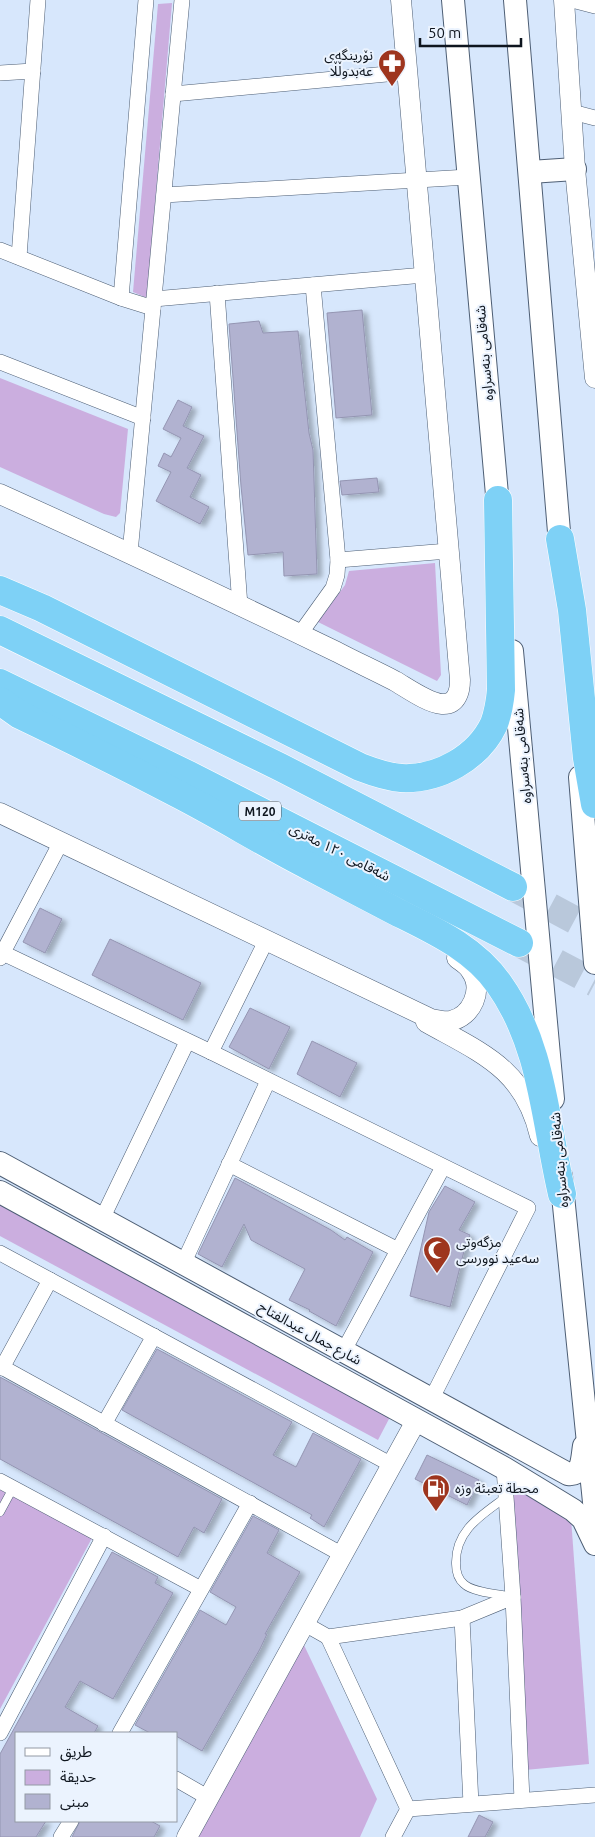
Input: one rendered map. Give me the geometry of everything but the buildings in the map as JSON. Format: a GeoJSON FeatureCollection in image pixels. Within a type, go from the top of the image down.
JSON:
{"type":"FeatureCollection","features":[{"type":"Feature","properties":{"kind":"highway"},"geometry":{"type":"LineString","coordinates":[[0,590],[59,617],[360,767],[386,776],[419,777],[435,774],[470,754],[489,732],[498,710],[501,671],[498,500]]}},
{"type":"Feature","properties":{"kind":"highway"},"geometry":{"type":"LineString","coordinates":[[560,539],[572,610],[587,758],[595,804]]}},
{"type":"Feature","properties":{"kind":"highway"},"geometry":{"type":"LineString","coordinates":[[0,630],[272,763],[513,887]]}},
{"type":"Feature","properties":{"kind":"highway","name":"شەقامی ١٢٠ مەتری"},"geometry":{"type":"LineString","coordinates":[[0,683],[197,779],[518,943]]}},
{"type":"Feature","properties":{"kind":"highway"},"geometry":{"type":"LineString","coordinates":[[0,701],[20,714],[178,794],[462,947],[478,960],[498,982],[519,1016],[530,1043],[538,1073],[562,1194]]}},
{"type":"Feature","properties":{"kind":"main road","name":"شەقامی بنەسراوە"},"geometry":{"type":"LineString","coordinates":[[453,0],[568,1260],[595,1512]]}},
{"type":"Feature","properties":{"kind":"main road"},"geometry":{"type":"LineString","coordinates":[[515,0],[595,963]]}},
{"type":"Feature","properties":{"kind":"main road"},"geometry":{"type":"LineString","coordinates":[[530,172],[575,169]]}},
{"type":"Feature","properties":{"kind":"main road","name":"شارع جمال عبدالفتاح"},"geometry":{"type":"LineString","coordinates":[[0,1163],[560,1471],[571,1475]]}},
{"type":"Feature","properties":{"kind":"main road","name":"شارع جمال عبدالفتاح"},"geometry":{"type":"LineString","coordinates":[[0,1192],[504,1468],[574,1510],[583,1519],[595,1544]]}},
{"type":"Feature","properties":{"kind":"main road"},"geometry":{"type":"LineString","coordinates":[[135,1266],[147,1244]]}},
{"type":"Feature","properties":{"kind":"main road"},"geometry":{"type":"LineString","coordinates":[[561,1502],[568,1498],[572,1492],[571,1475],[577,1473],[581,1466],[586,1425]]}},
{"type":"Feature","properties":{"kind":"street"},"geometry":{"type":"LineString","coordinates":[[19,257],[38,0]]}},
{"type":"Feature","properties":{"kind":"street"},"geometry":{"type":"LineString","coordinates":[[120,298],[146,0]]}},
{"type":"Feature","properties":{"kind":"street"},"geometry":{"type":"LineString","coordinates":[[130,553],[182,0]]}},
{"type":"Feature","properties":{"kind":"street"},"geometry":{"type":"LineString","coordinates":[[0,494],[130,553],[300,634],[428,699],[442,704],[453,701],[457,696],[460,680],[401,0]]}},
{"type":"Feature","properties":{"kind":"street"},"geometry":{"type":"LineString","coordinates":[[564,0],[575,169],[595,378]]}},
{"type":"Feature","properties":{"kind":"street"},"geometry":{"type":"LineString","coordinates":[[572,0],[595,6]]}},
{"type":"Feature","properties":{"kind":"street"},"geometry":{"type":"LineString","coordinates":[[0,74],[33,71]]}},
{"type":"Feature","properties":{"kind":"street"},"geometry":{"type":"LineString","coordinates":[[173,94],[408,72]]}},
{"type":"Feature","properties":{"kind":"street"},"geometry":{"type":"LineString","coordinates":[[572,112],[595,118]]}},
{"type":"Feature","properties":{"kind":"street"},"geometry":{"type":"LineString","coordinates":[[164,195],[468,177]]}},
{"type":"Feature","properties":{"kind":"street"},"geometry":{"type":"LineString","coordinates":[[0,250],[120,298],[154,303],[217,293],[424,275]]}},
{"type":"Feature","properties":{"kind":"street"},"geometry":{"type":"LineString","coordinates":[[300,634],[333,588],[338,560],[313,285]]}},
{"type":"Feature","properties":{"kind":"street"},"geometry":{"type":"LineString","coordinates":[[217,293],[240,606]]}},
{"type":"Feature","properties":{"kind":"street"},"geometry":{"type":"LineString","coordinates":[[0,362],[143,418]]}},
{"type":"Feature","properties":{"kind":"street"},"geometry":{"type":"LineString","coordinates":[[338,560],[448,551]]}},
{"type":"Feature","properties":{"kind":"street"},"geometry":{"type":"LineString","coordinates":[[0,813],[431,1019],[443,1022],[452,1021],[468,1011],[474,1001],[476,986],[473,973],[460,961],[344,884]]}},
{"type":"Feature","properties":{"kind":"street"},"geometry":{"type":"LineString","coordinates":[[61,842],[2,955],[211,1052],[528,1208],[431,1400]]}},
{"type":"Feature","properties":{"kind":"street"},"geometry":{"type":"LineString","coordinates":[[211,1052],[266,941]]}},
{"type":"Feature","properties":{"kind":"street"},"geometry":{"type":"LineString","coordinates":[[363,988],[483,1054],[500,1066],[521,1090],[530,1106],[538,1129],[568,1260]]}},
{"type":"Feature","properties":{"kind":"street"},"geometry":{"type":"LineString","coordinates":[[102,1219],[187,1042]]}},
{"type":"Feature","properties":{"kind":"street"},"geometry":{"type":"LineString","coordinates":[[183,1264],[268,1080]]}},
{"type":"Feature","properties":{"kind":"street"},"geometry":{"type":"LineString","coordinates":[[229,1164],[398,1250]]}},
{"type":"Feature","properties":{"kind":"street"},"geometry":{"type":"LineString","coordinates":[[343,1352],[443,1166]]}},
{"type":"Feature","properties":{"kind":"street"},"geometry":{"type":"LineString","coordinates":[[0,1253],[392,1465]]}},
{"type":"Feature","properties":{"kind":"street"},"geometry":{"type":"LineString","coordinates":[[50,1280],[1,1367],[343,1555]]}},
{"type":"Feature","properties":{"kind":"street"},"geometry":{"type":"LineString","coordinates":[[104,1424],[154,1336]]}},
{"type":"Feature","properties":{"kind":"street"},"geometry":{"type":"LineString","coordinates":[[188,1837],[416,1421]]}},
{"type":"Feature","properties":{"kind":"street"},"geometry":{"type":"LineString","coordinates":[[504,1468],[513,1597],[522,1800]]}},
{"type":"Feature","properties":{"kind":"street"},"geometry":{"type":"LineString","coordinates":[[7,1485],[201,1589]]}},
{"type":"Feature","properties":{"kind":"street"},"geometry":{"type":"LineString","coordinates":[[121,1732],[250,1503]]}},
{"type":"Feature","properties":{"kind":"street"},"geometry":{"type":"LineString","coordinates":[[0,1734],[104,1536]]}},
{"type":"Feature","properties":{"kind":"street"},"geometry":{"type":"LineString","coordinates":[[328,1637],[462,1618],[513,1597]]}},
{"type":"Feature","properties":{"kind":"street"},"geometry":{"type":"LineString","coordinates":[[462,1618],[471,1804]]}},
{"type":"Feature","properties":{"kind":"street"},"geometry":{"type":"LineString","coordinates":[[305,1624],[328,1637],[408,1809]]}},
{"type":"Feature","properties":{"kind":"street"},"geometry":{"type":"LineString","coordinates":[[178,1780],[209,1798]]}},
{"type":"Feature","properties":{"kind":"street"},"geometry":{"type":"LineString","coordinates":[[408,1809],[595,1795]]}},
{"type":"Feature","properties":{"kind":"street"},"geometry":{"type":"LineString","coordinates":[[393,1837],[408,1809]]}},
{"type":"Feature","properties":{"kind":"street"},"geometry":{"type":"LineString","coordinates":[[61,1837],[69,1822]]}},
{"type":"Feature","properties":{"kind":"lane"},"geometry":{"type":"LineString","coordinates":[[0,1512],[7,1485]]}},
{"type":"Feature","properties":{"kind":"lane"},"geometry":{"type":"LineString","coordinates":[[506,1497],[468,1527],[455,1550],[456,1571],[464,1585],[479,1591],[513,1597]]}},
{"type":"Feature","properties":{"kind":"green space"},"geometry":{"type":"Polygon","coordinates":[[[172,3],[147,298],[133,292],[158,4],[172,3]]]}},
{"type":"Feature","properties":{"kind":"green space"},"geometry":{"type":"Polygon","coordinates":[[[0,378],[128,429],[120,513],[116,517],[104,514],[0,467],[0,378]]]}},
{"type":"Feature","properties":{"kind":"green space"},"geometry":{"type":"Polygon","coordinates":[[[435,563],[441,675],[437,681],[318,622],[345,585],[349,571],[435,563]]]}},
{"type":"Feature","properties":{"kind":"green space"},"geometry":{"type":"Polygon","coordinates":[[[0,1204],[390,1417],[378,1440],[0,1236],[0,1204]]]}},
{"type":"Feature","properties":{"kind":"green space"},"geometry":{"type":"Polygon","coordinates":[[[512,1478],[571,1518],[589,1764],[525,1770],[512,1478]]]}},
{"type":"Feature","properties":{"kind":"green space"},"geometry":{"type":"Polygon","coordinates":[[[0,1488],[92,1538],[0,1709],[0,1488]]]}},
{"type":"Feature","properties":{"kind":"green space"},"geometry":{"type":"Polygon","coordinates":[[[303,1643],[377,1799],[360,1837],[193,1837],[303,1643]]]}},
{"type":"Feature","properties":{"kind":"tunnel"},"geometry":{"type":"LineString","coordinates":[[513,887],[595,931]]}},
{"type":"Feature","properties":{"kind":"tunnel"},"geometry":{"type":"LineString","coordinates":[[519,943],[595,983]]}},
{"type":"Feature","properties":{"kind":"place","name":"نۆرینگەی عەبدوڵڵا"},"geometry":{"type":"Point","coordinates":[392,87]}},
{"type":"Feature","properties":{"kind":"place","name":"مزگەوتی سەعید نوورسی"},"geometry":{"type":"Point","coordinates":[437,1274]}},
{"type":"Feature","properties":{"kind":"place","name":"محطة تعبئة وزه"},"geometry":{"type":"Point","coordinates":[436,1512]}}]}
